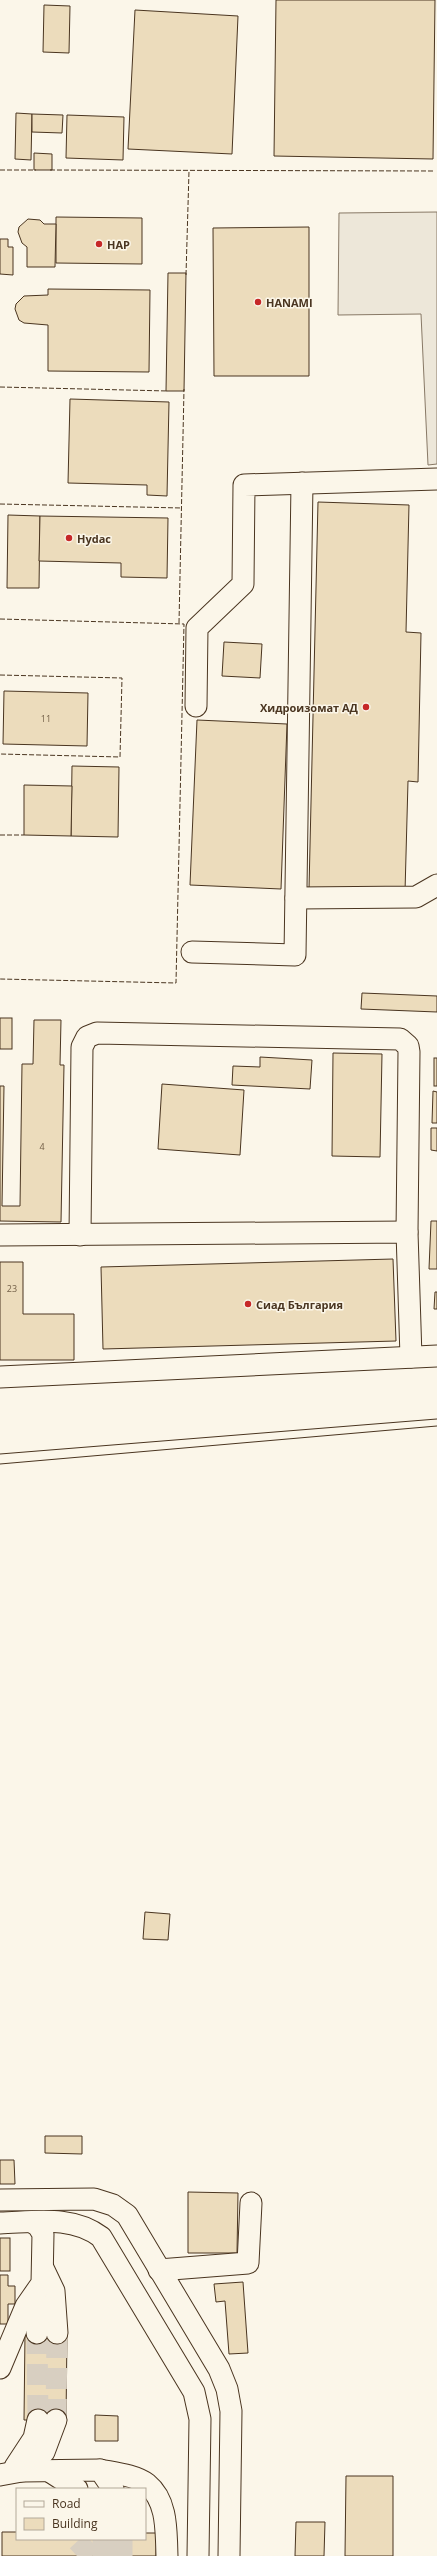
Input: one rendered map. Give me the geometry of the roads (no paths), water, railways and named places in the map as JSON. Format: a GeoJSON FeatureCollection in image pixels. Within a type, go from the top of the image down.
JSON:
{"type":"FeatureCollection","features":[{"type":"Feature","properties":{"kind":"lane"},"geometry":{"type":"LineString","coordinates":[[196,706],[197,628],[243,584],[244,485],[437,479]]}},
{"type":"Feature","properties":{"kind":"lane"},"geometry":{"type":"LineString","coordinates":[[192,952],[295,954],[302,483]]}},
{"type":"Feature","properties":{"kind":"lane"},"geometry":{"type":"LineString","coordinates":[[296,898],[416,897],[437,885]]}},
{"type":"Feature","properties":{"kind":"lane"},"geometry":{"type":"LineString","coordinates":[[80,1235],[82,1047],[87,1037],[97,1033],[400,1039],[408,1046],[409,1052],[407,1232],[411,1357]]}},
{"type":"Feature","properties":{"kind":"lane"},"geometry":{"type":"LineString","coordinates":[[0,1235],[407,1232]]}},
{"type":"Feature","properties":{"kind":"lane"},"geometry":{"type":"LineString","coordinates":[[0,1377],[437,1356]]}},
{"type":"Feature","properties":{"kind":"lane"},"geometry":{"type":"LineString","coordinates":[[0,2200],[94,2200],[113,2205],[126,2215],[219,2370],[227,2390],[231,2411],[229,2556]]}},
{"type":"Feature","properties":{"kind":"lane"},"geometry":{"type":"LineString","coordinates":[[159,2270],[248,2262],[250,2203]]}},
{"type":"Feature","properties":{"kind":"lane"},"geometry":{"type":"LineString","coordinates":[[32,2222],[38,2226],[43,2234],[42,2275],[37,2333]]}},
{"type":"Feature","properties":{"kind":"lane"},"geometry":{"type":"LineString","coordinates":[[0,2223],[68,2222],[88,2227],[101,2238],[194,2392],[200,2419],[198,2556]]}},
{"type":"Feature","properties":{"kind":"lane"},"geometry":{"type":"LineString","coordinates":[[42,2275],[54,2291],[57,2333]]}},
{"type":"Feature","properties":{"kind":"lane"},"geometry":{"type":"LineString","coordinates":[[0,2368],[26,2306],[42,2275]]}},
{"type":"Feature","properties":{"kind":"lane"},"geometry":{"type":"LineString","coordinates":[[11,2473],[44,2452],[47,2420]]}},
{"type":"Feature","properties":{"kind":"lane"},"geometry":{"type":"LineString","coordinates":[[11,2473],[49,2471],[77,2479],[96,2480],[130,2476],[147,2484],[160,2502],[166,2520],[167,2556]]}},
{"type":"Feature","properties":{"kind":"lane"},"geometry":{"type":"LineString","coordinates":[[96,2480],[111,2488]]}},
{"type":"Feature","properties":{"kind":"tunnel"},"geometry":{"type":"LineString","coordinates":[[37,2333],[38,2420]]}},
{"type":"Feature","properties":{"kind":"tunnel"},"geometry":{"type":"LineString","coordinates":[[56,2420],[57,2333]]}},
{"type":"Feature","properties":{"kind":"tunnel"},"geometry":{"type":"LineString","coordinates":[[103,2540],[103,2556]]}},
{"type":"Feature","properties":{"kind":"tunnel"},"geometry":{"type":"LineString","coordinates":[[122,2540],[122,2556]]}},
{"type":"Feature","properties":{"kind":"tunnel"},"geometry":{"type":"LineString","coordinates":[[77,2556],[92,2542]]}},
{"type":"Feature","properties":{"kind":"tram line"},"geometry":{"type":"LineString","coordinates":[[0,1454],[437,1419]]}},
{"type":"Feature","properties":{"kind":"tram line"},"geometry":{"type":"LineString","coordinates":[[0,1464],[437,1426]]}},
{"type":"Feature","properties":{"kind":"place","name":"НАР"},"geometry":{"type":"Point","coordinates":[99,244]}},
{"type":"Feature","properties":{"kind":"place","name":"HANAMI"},"geometry":{"type":"Point","coordinates":[258,302]}},
{"type":"Feature","properties":{"kind":"place","name":"Hydac"},"geometry":{"type":"Point","coordinates":[69,538]}},
{"type":"Feature","properties":{"kind":"place","name":"Хидроизомат АД"},"geometry":{"type":"Point","coordinates":[366,707]}},
{"type":"Feature","properties":{"kind":"place","name":"Сиад България"},"geometry":{"type":"Point","coordinates":[248,1304]}}]}
